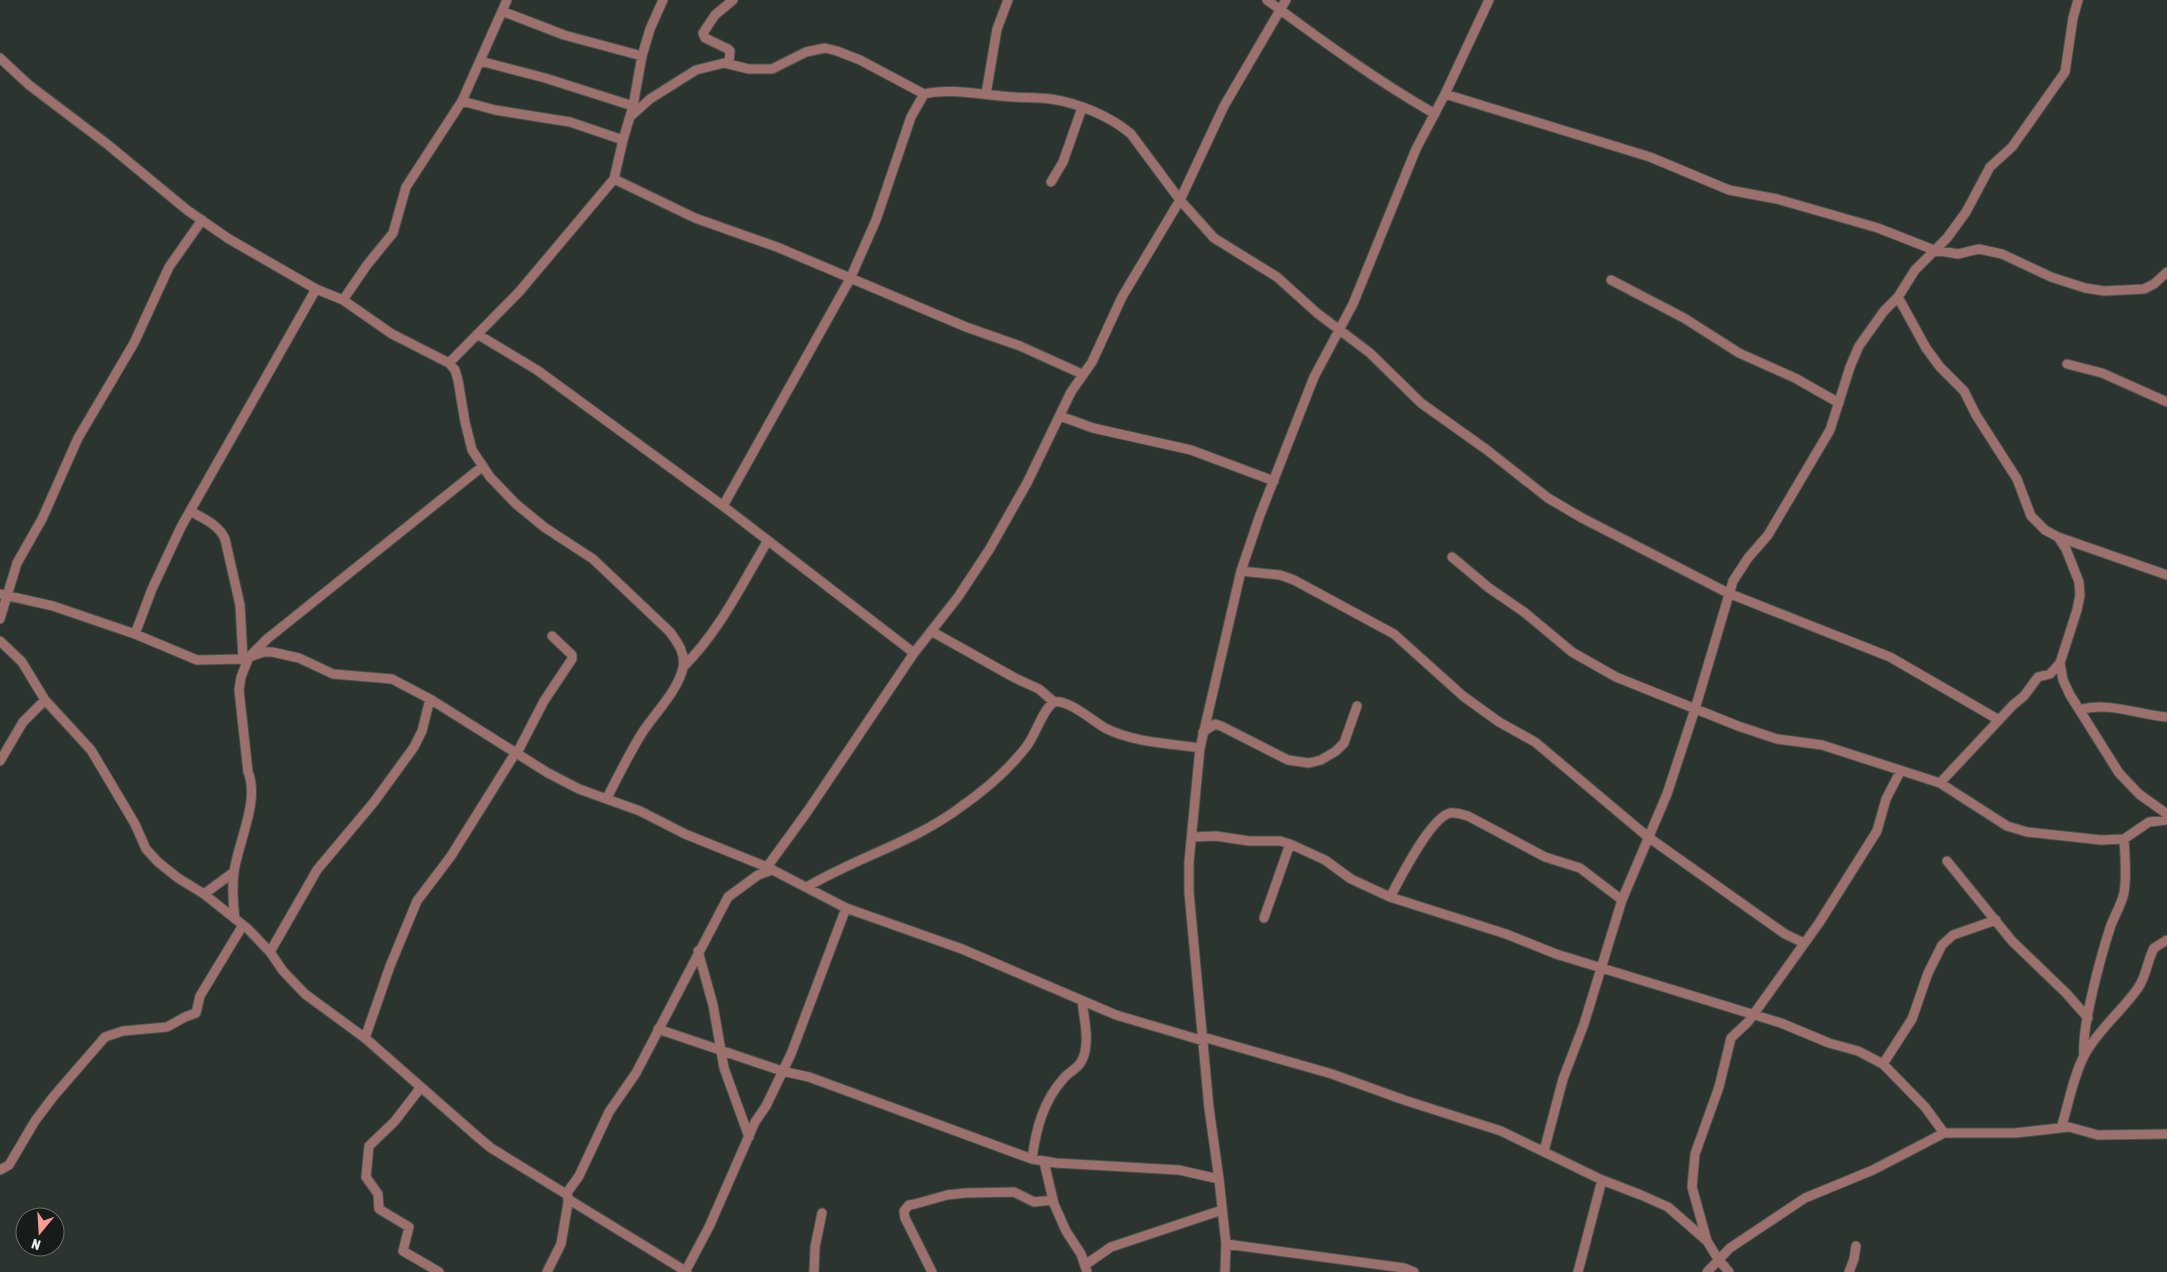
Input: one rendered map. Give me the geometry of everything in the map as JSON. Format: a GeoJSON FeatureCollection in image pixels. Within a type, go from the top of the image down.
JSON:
{"type":"FeatureCollection","features":[{"type":"Feature","properties":{"kind":"street"},"geometry":{"type":"LineString","coordinates":[[343,300],[367,265],[393,233],[406,187],[462,101],[507,0]]}},
{"type":"Feature","properties":{"kind":"street"},"geometry":{"type":"LineString","coordinates":[[449,363],[519,292],[614,179],[623,140],[634,106],[642,56],[656,13],[663,0]]}},
{"type":"Feature","properties":{"kind":"street"},"geometry":{"type":"LineString","coordinates":[[729,63],[730,55],[728,49],[705,38],[704,33],[716,15],[733,0]]}},
{"type":"Feature","properties":{"kind":"street"},"geometry":{"type":"LineString","coordinates":[[986,94],[997,29],[1008,0]]}},
{"type":"Feature","properties":{"kind":"street"},"geometry":{"type":"LineString","coordinates":[[1267,0],[1345,58],[1391,89],[1434,114]]}},
{"type":"Feature","properties":{"kind":"street"},"geometry":{"type":"LineString","coordinates":[[547,1272],[560,1244],[567,1197],[609,1112],[636,1073],[698,951],[728,897],[769,868],[914,653],[958,597],[989,550],[1027,484],[1082,374],[1096,355],[1122,296],[1180,200],[1224,106],[1286,0]]}},
{"type":"Feature","properties":{"kind":"street"},"geometry":{"type":"LineString","coordinates":[[1225,1272],[1226,1244],[1219,1179],[1208,1108],[1204,1039],[1189,892],[1189,862],[1193,836],[1195,784],[1203,732],[1241,571],[1314,378],[1354,304],[1416,149],[1445,94],[1489,0]]}},
{"type":"Feature","properties":{"kind":"street"},"geometry":{"type":"LineString","coordinates":[[1544,1151],[1563,1079],[1584,1024],[1622,900],[1667,794],[1695,709],[1728,593],[1739,570],[1772,529],[1830,430],[1850,367],[1859,346],[1884,311],[1898,297],[1915,270],[1947,238],[1966,212],[1990,168],[2012,147],[2065,72],[2073,18],[2078,0]]}},
{"type":"Feature","properties":{"kind":"street"},"geometry":{"type":"LineString","coordinates":[[502,11],[564,35],[642,56]]}},
{"type":"Feature","properties":{"kind":"street"},"geometry":{"type":"LineString","coordinates":[[631,116],[650,99],[678,83],[690,73],[718,63],[729,63],[749,68],[772,69],[806,52],[825,48],[837,50],[860,60],[924,94],[932,92],[986,94],[1052,99],[1082,108],[1122,126],[1131,134],[1180,200],[1214,238],[1277,277],[1339,330],[1370,353],[1421,403],[1487,450],[1548,498],[1582,518],[1728,593],[1890,657],[1999,720]]}},
{"type":"Feature","properties":{"kind":"street"},"geometry":{"type":"LineString","coordinates":[[0,58],[30,85],[107,144],[187,210],[229,239],[316,289],[343,300],[392,334],[449,363],[455,370],[458,380],[460,399],[472,450],[490,477],[516,504],[544,527],[592,559],[670,632],[683,654],[683,667],[675,686],[638,740],[607,798]]}},
{"type":"Feature","properties":{"kind":"street"},"geometry":{"type":"LineString","coordinates":[[480,61],[545,78],[634,106]]}},
{"type":"Feature","properties":{"kind":"street"},"geometry":{"type":"LineString","coordinates":[[723,506],[850,279],[876,220],[911,117],[924,94]]}},
{"type":"Feature","properties":{"kind":"street"},"geometry":{"type":"LineString","coordinates":[[1445,94],[1650,156],[1729,190],[1777,199],[1884,230],[1934,250],[1958,254],[1979,249],[2015,258],[2065,282],[2086,288],[2104,291],[2144,289],[2154,284],[2167,272]]}},
{"type":"Feature","properties":{"kind":"street"},"geometry":{"type":"LineString","coordinates":[[462,101],[495,110],[562,120],[623,140]]}},
{"type":"Feature","properties":{"kind":"street"},"geometry":{"type":"LineString","coordinates":[[1051,182],[1063,162],[1082,108]]}},
{"type":"Feature","properties":{"kind":"street"},"geometry":{"type":"LineString","coordinates":[[614,179],[695,218],[776,247],[966,327],[1020,346],[1082,374]]}},
{"type":"Feature","properties":{"kind":"street"},"geometry":{"type":"LineString","coordinates":[[0,619],[4,594],[23,550],[42,519],[78,438],[134,343],[169,267],[202,220]]}},
{"type":"Feature","properties":{"kind":"street"},"geometry":{"type":"LineString","coordinates":[[1611,280],[1684,318],[1739,353],[1795,378],[1840,403]]}},
{"type":"Feature","properties":{"kind":"street"},"geometry":{"type":"LineString","coordinates":[[135,634],[152,589],[181,526],[316,289]]}},
{"type":"Feature","properties":{"kind":"street"},"geometry":{"type":"LineString","coordinates":[[1898,297],[1926,348],[1940,367],[1964,391],[1976,415],[2020,485],[2031,516],[2045,530],[2058,537],[2167,575]]}},
{"type":"Feature","properties":{"kind":"street"},"geometry":{"type":"LineString","coordinates":[[477,334],[537,370],[723,506],[767,542],[851,602],[914,653]]}},
{"type":"Feature","properties":{"kind":"street"},"geometry":{"type":"LineString","coordinates":[[2067,364],[2102,373],[2167,402]]}},
{"type":"Feature","properties":{"kind":"street"},"geometry":{"type":"LineString","coordinates":[[1060,416],[1093,428],[1191,450],[1274,481]]}},
{"type":"Feature","properties":{"kind":"street"},"geometry":{"type":"LineString","coordinates":[[246,658],[283,625],[483,466]]}},
{"type":"Feature","properties":{"kind":"street"},"geometry":{"type":"LineString","coordinates":[[190,511],[222,532],[225,539],[240,605],[246,658],[239,690],[251,791],[249,811],[234,872],[235,919]]}},
{"type":"Feature","properties":{"kind":"street"},"geometry":{"type":"LineString","coordinates":[[1940,783],[2024,696],[2038,677],[2050,674],[2060,663],[2080,595],[2079,582],[2066,549],[2058,537]]}},
{"type":"Feature","properties":{"kind":"street"},"geometry":{"type":"LineString","coordinates":[[683,667],[695,656],[717,624],[767,542]]}},
{"type":"Feature","properties":{"kind":"street"},"geometry":{"type":"LineString","coordinates":[[1452,557],[1488,588],[1524,612],[1572,652],[1616,677],[1777,739],[1822,745],[1900,772],[1940,783],[2007,826],[2027,832],[2084,840],[2124,839],[2148,822],[2167,820]]}},
{"type":"Feature","properties":{"kind":"street"},"geometry":{"type":"LineString","coordinates":[[1241,571],[1280,575],[1294,580],[1394,634],[1462,696],[1499,722],[1535,742],[1648,837],[1777,929],[1804,943]]}},
{"type":"Feature","properties":{"kind":"street"},"geometry":{"type":"LineString","coordinates":[[4,594],[53,606],[135,634],[197,660],[246,658],[264,652],[282,653],[299,658],[332,674],[392,679],[430,699],[548,773],[579,789],[640,811],[686,834],[769,868],[846,908],[962,949],[1116,1015],[1332,1074],[1404,1100],[1501,1131],[1602,1180],[1668,1207],[1707,1241]]}},
{"type":"Feature","properties":{"kind":"street"},"geometry":{"type":"LineString","coordinates":[[932,630],[1015,678],[1040,689],[1054,702],[1068,704],[1100,725],[1128,738],[1200,748]]}},
{"type":"Feature","properties":{"kind":"street"},"geometry":{"type":"LineString","coordinates":[[365,1038],[390,966],[417,901],[451,856],[516,753],[544,700],[572,659],[572,655],[552,636]]}},
{"type":"Feature","properties":{"kind":"street"},"geometry":{"type":"LineString","coordinates":[[0,641],[22,662],[45,700],[91,750],[135,824],[146,849],[178,878],[204,894],[243,925],[270,952],[283,972],[305,994],[365,1038],[491,1148],[686,1272],[709,1227],[749,1137],[791,1054],[846,908]]}},
{"type":"Feature","properties":{"kind":"street"},"geometry":{"type":"LineString","coordinates":[[2060,663],[2063,680],[2119,773],[2139,794],[2167,814]]}},
{"type":"Feature","properties":{"kind":"street"},"geometry":{"type":"LineString","coordinates":[[270,952],[317,870],[374,802],[414,748],[422,731],[430,699]]}},
{"type":"Feature","properties":{"kind":"street"},"geometry":{"type":"LineString","coordinates":[[0,762],[23,722],[45,700]]}},
{"type":"Feature","properties":{"kind":"street"},"geometry":{"type":"LineString","coordinates":[[807,887],[826,876],[910,838],[963,806],[1026,748],[1036,734],[1048,708],[1054,702]]}},
{"type":"Feature","properties":{"kind":"street"},"geometry":{"type":"LineString","coordinates":[[1203,732],[1215,724],[1288,760],[1309,763],[1321,760],[1344,743],[1357,706]]}},
{"type":"Feature","properties":{"kind":"street"},"geometry":{"type":"LineString","coordinates":[[2080,710],[2100,706],[2141,715],[2167,717]]}},
{"type":"Feature","properties":{"kind":"street"},"geometry":{"type":"LineString","coordinates":[[1730,1272],[1718,1259],[1707,1241],[1692,1188],[1695,1154],[1715,1102],[1731,1038],[1752,1015],[1804,943],[1877,831],[1886,799],[1900,772]]}},
{"type":"Feature","properties":{"kind":"street"},"geometry":{"type":"LineString","coordinates":[[1390,897],[1415,850],[1440,820],[1448,813],[1456,813],[1468,816],[1545,857],[1580,868],[1622,900]]}},
{"type":"Feature","properties":{"kind":"street"},"geometry":{"type":"LineString","coordinates":[[1193,836],[1216,836],[1248,841],[1274,841],[1290,844],[1325,860],[1351,879],[1390,897],[1463,919],[1556,954],[1795,1028],[1829,1043],[1858,1051],[1882,1064],[1925,1107],[1944,1133]]}},
{"type":"Feature","properties":{"kind":"street"},"geometry":{"type":"LineString","coordinates":[[2084,1055],[2084,1040],[2088,1018],[2110,927],[2124,894],[2126,868],[2124,839]]}},
{"type":"Feature","properties":{"kind":"street"},"geometry":{"type":"LineString","coordinates":[[1264,918],[1290,844]]}},
{"type":"Feature","properties":{"kind":"street"},"geometry":{"type":"LineString","coordinates":[[1947,861],[2012,941],[2066,993],[2088,1018]]}},
{"type":"Feature","properties":{"kind":"street"},"geometry":{"type":"LineString","coordinates":[[204,894],[234,872]]}},
{"type":"Feature","properties":{"kind":"street"},"geometry":{"type":"LineString","coordinates":[[1882,1064],[1912,1019],[1928,973],[1942,945],[1953,935],[1996,920]]}},
{"type":"Feature","properties":{"kind":"street"},"geometry":{"type":"LineString","coordinates":[[0,1170],[9,1165],[44,1109],[102,1040],[123,1031],[167,1027],[197,1012],[200,996],[243,925]]}},
{"type":"Feature","properties":{"kind":"street"},"geometry":{"type":"LineString","coordinates":[[2062,1128],[2073,1085],[2084,1055],[2139,987],[2146,975],[2154,948],[2167,940]]}},
{"type":"Feature","properties":{"kind":"street"},"geometry":{"type":"LineString","coordinates":[[698,951],[713,1005],[724,1068],[749,1137]]}},
{"type":"Feature","properties":{"kind":"street"},"geometry":{"type":"LineString","coordinates":[[1032,1159],[1040,1118],[1050,1095],[1065,1076],[1077,1068],[1085,1052],[1086,1037],[1082,1001]]}},
{"type":"Feature","properties":{"kind":"street"},"geometry":{"type":"LineString","coordinates":[[658,1029],[782,1071],[834,1085],[885,1106],[1032,1159],[1044,1162],[1179,1170],[1219,1179]]}},
{"type":"Feature","properties":{"kind":"street"},"geometry":{"type":"LineString","coordinates":[[421,1087],[395,1121],[369,1146],[366,1177],[378,1194],[379,1209],[409,1226],[403,1251],[439,1272]]}},
{"type":"Feature","properties":{"kind":"street"},"geometry":{"type":"LineString","coordinates":[[1707,1272],[1718,1259],[1755,1230],[1806,1198],[1873,1170],[1944,1133],[2015,1133],[2078,1128],[2098,1135],[2167,1134]]}},
{"type":"Feature","properties":{"kind":"street"},"geometry":{"type":"LineString","coordinates":[[1044,1162],[1053,1200],[1086,1268],[1112,1247],[1222,1210]]}},
{"type":"Feature","properties":{"kind":"street"},"geometry":{"type":"LineString","coordinates":[[1578,1272],[1602,1180]]}},
{"type":"Feature","properties":{"kind":"street"},"geometry":{"type":"LineString","coordinates":[[932,1272],[905,1218],[904,1211],[909,1205],[946,1195],[988,1192],[1017,1192],[1034,1202],[1053,1200]]}},
{"type":"Feature","properties":{"kind":"street"},"geometry":{"type":"LineString","coordinates":[[814,1272],[822,1213]]}},
{"type":"Feature","properties":{"kind":"street"},"geometry":{"type":"LineString","coordinates":[[1226,1244],[1366,1268],[1404,1268],[1414,1272]]}},
{"type":"Feature","properties":{"kind":"street"},"geometry":{"type":"LineString","coordinates":[[1850,1272],[1856,1246]]}}]}
